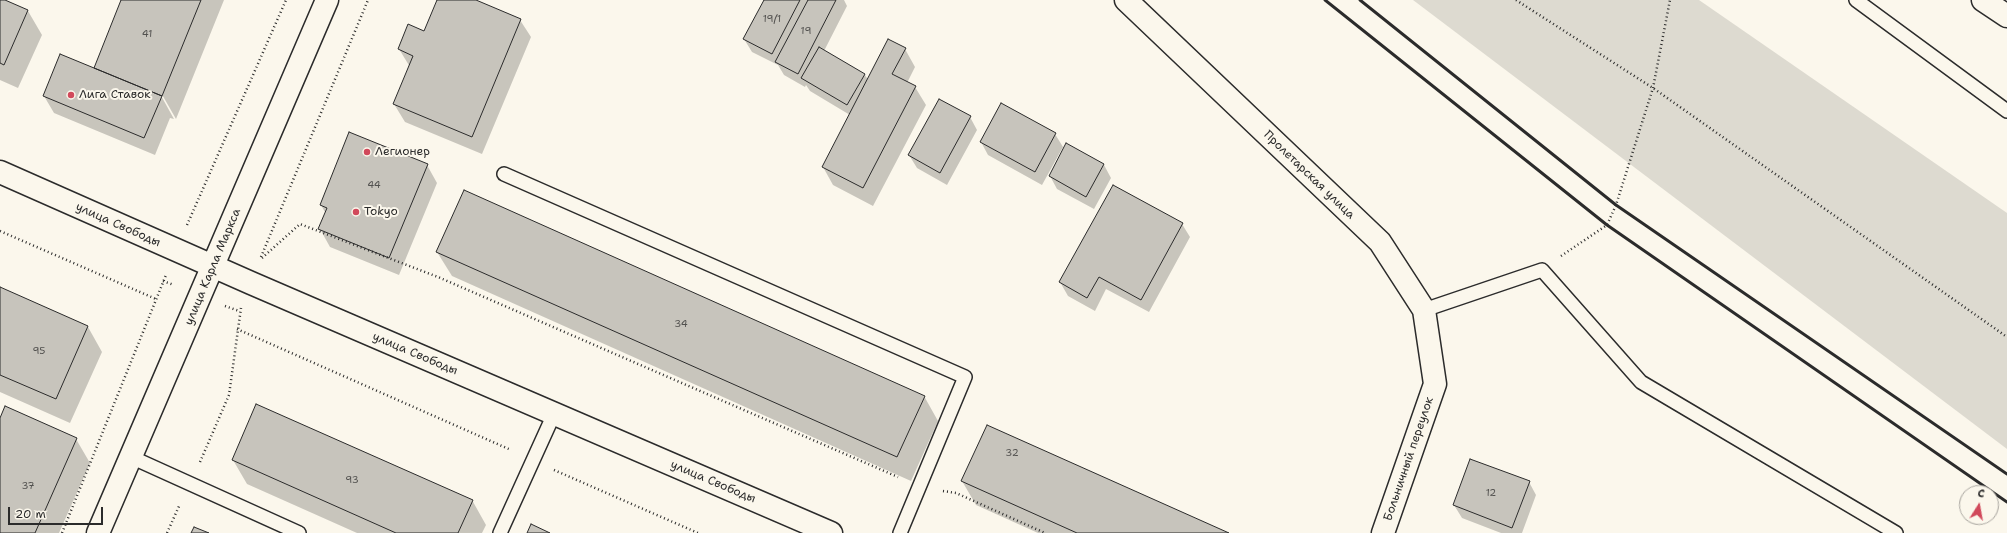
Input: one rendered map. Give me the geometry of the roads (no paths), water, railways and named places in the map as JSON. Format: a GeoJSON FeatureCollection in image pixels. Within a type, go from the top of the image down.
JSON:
{"type":"FeatureCollection","features":[{"type":"Feature","properties":{"kind":"street","name":"улица Карла Маркса"},"geometry":{"type":"LineString","coordinates":[[98,533],[214,267],[327,0]]}},
{"type":"Feature","properties":{"kind":"street","name":"Пролетарская улица"},"geometry":{"type":"LineString","coordinates":[[1126,0],[1380,242],[1424,310],[1435,384]]}},
{"type":"Feature","properties":{"kind":"street"},"geometry":{"type":"LineString","coordinates":[[1983,0],[2007,16]]}},
{"type":"Feature","properties":{"kind":"street","name":"улица Свободы"},"geometry":{"type":"LineString","coordinates":[[0,172],[251,284],[831,533]]}},
{"type":"Feature","properties":{"kind":"street","name":"Больничный переулок"},"geometry":{"type":"LineString","coordinates":[[1383,533],[1435,384]]}},
{"type":"Feature","properties":{"kind":"lane"},"geometry":{"type":"LineString","coordinates":[[1856,0],[2007,111]]}},
{"type":"Feature","properties":{"kind":"lane"},"geometry":{"type":"LineString","coordinates":[[504,174],[966,377],[900,533]]}},
{"type":"Feature","properties":{"kind":"lane"},"geometry":{"type":"LineString","coordinates":[[1424,310],[1542,270],[1641,382],[1896,533]]}},
{"type":"Feature","properties":{"kind":"lane"},"geometry":{"type":"LineString","coordinates":[[500,533],[554,414]]}},
{"type":"Feature","properties":{"kind":"lane"},"geometry":{"type":"LineString","coordinates":[[131,457],[190,483],[272,527],[299,533]]}},
{"type":"Feature","properties":{"kind":"railway"},"geometry":{"type":"LineString","coordinates":[[1325,0],[1607,225],[2007,502]]}},
{"type":"Feature","properties":{"kind":"railway"},"geometry":{"type":"LineString","coordinates":[[1360,0],[1616,205],[2007,474]]}},
{"type":"Feature","properties":{"kind":"place","name":"Лига Ставок"},"geometry":{"type":"Point","coordinates":[71,95]}},
{"type":"Feature","properties":{"kind":"place","name":"Легионер"},"geometry":{"type":"Point","coordinates":[367,152]}},
{"type":"Feature","properties":{"kind":"place","name":"Tokyo"},"geometry":{"type":"Point","coordinates":[356,212]}}]}
